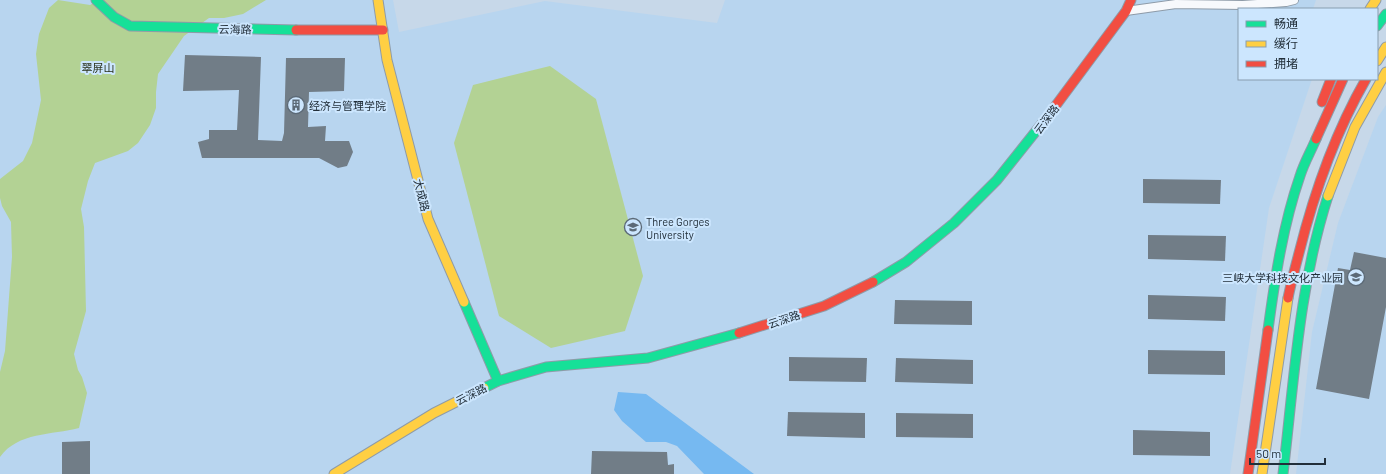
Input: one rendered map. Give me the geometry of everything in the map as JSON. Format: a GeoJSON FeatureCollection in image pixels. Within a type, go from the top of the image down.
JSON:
{"type":"FeatureCollection","features":[{"type":"Feature","properties":{"kind":"main road","name":"云海路"},"geometry":{"type":"LineString","coordinates":[[96,0],[114,17],[130,26],[286,30],[383,30]]}},
{"type":"Feature","properties":{"kind":"main road","name":"大成路"},"geometry":{"type":"LineString","coordinates":[[378,0],[388,60],[428,219],[498,380]]}},
{"type":"Feature","properties":{"kind":"main road","name":"云深路"},"geometry":{"type":"LineString","coordinates":[[334,474],[434,413],[498,380],[546,367],[597,361],[648,358],[766,325],[824,306],[871,283],[906,262],[954,223],[997,180],[1031,138],[1126,11],[1131,0]]}},
{"type":"Feature","properties":{"kind":"main road"},"geometry":{"type":"LineString","coordinates":[[1378,25],[1386,14]]}},
{"type":"Feature","properties":{"kind":"main road"},"geometry":{"type":"LineString","coordinates":[[1378,59],[1386,47]]}},
{"type":"Feature","properties":{"kind":"main road"},"geometry":{"type":"LineString","coordinates":[[1283,474],[1304,294],[1318,228],[1355,128],[1386,72]]}},
{"type":"Feature","properties":{"kind":"main road"},"geometry":{"type":"LineString","coordinates":[[1318,133],[1320,106],[1331,80]]}},
{"type":"Feature","properties":{"kind":"main road"},"geometry":{"type":"LineString","coordinates":[[1248,474],[1281,249],[1299,177],[1343,80]]}},
{"type":"Feature","properties":{"kind":"main road"},"geometry":{"type":"LineString","coordinates":[[1262,474],[1289,293],[1306,225],[1323,173],[1338,135],[1365,80]]}},
{"type":"Feature","properties":{"kind":"street"},"geometry":{"type":"LineString","coordinates":[[1126,11],[1176,4],[1243,6],[1294,0]]}},
{"type":"Feature","properties":{"kind":"shaded area","name":"Three Gorges University"},"geometry":{"type":"Polygon","coordinates":[[[0,0],[393,0],[399,32],[545,1],[717,23],[725,0],[1316,0],[1313,8],[1238,8],[1238,80],[1312,80],[1269,208],[1230,474],[0,474],[0,0]]]}},
{"type":"Feature","properties":{"kind":"shaded area","name":"三峡大学科技文化产业园"},"geometry":{"type":"Polygon","coordinates":[[[1386,105],[1386,474],[1296,474],[1312,332],[1338,223],[1378,117],[1386,105]]]}},
{"type":"Feature","properties":{"kind":"green space","name":"翠屏山"},"geometry":{"type":"Polygon","coordinates":[[[58,0],[90,5],[99,0],[266,0],[243,14],[224,18],[209,18],[184,36],[158,74],[156,108],[150,125],[138,143],[128,151],[95,163],[88,181],[81,209],[84,227],[86,311],[74,354],[78,370],[87,393],[79,428],[26,439],[7,449],[0,457],[0,372],[5,351],[12,257],[11,222],[2,206],[0,198],[0,179],[23,161],[32,143],[41,100],[36,54],[39,34],[49,8],[58,0]]]}},
{"type":"Feature","properties":{"kind":"green space"},"geometry":{"type":"Polygon","coordinates":[[[550,66],[596,99],[643,276],[625,331],[551,348],[499,316],[454,143],[473,85],[550,66]]]}},
{"type":"Feature","properties":{"kind":"water"},"geometry":{"type":"Polygon","coordinates":[[[618,392],[646,394],[754,474],[704,474],[677,446],[666,442],[646,442],[622,421],[614,410],[618,392]]]}},
{"type":"Feature","properties":{"kind":"building","name":"经济与管理学院"},"geometry":{"type":"Polygon","coordinates":[[[185,55],[261,57],[258,140],[282,141],[284,133],[286,58],[345,58],[344,91],[309,92],[308,127],[326,126],[325,141],[349,141],[353,152],[347,166],[338,168],[319,158],[202,158],[198,142],[209,139],[209,130],[237,130],[239,90],[183,91],[185,55]]]}},
{"type":"Feature","properties":{"kind":"building"},"geometry":{"type":"Polygon","coordinates":[[[1143,179],[1221,180],[1220,204],[1143,203],[1143,179]]]}},
{"type":"Feature","properties":{"kind":"building"},"geometry":{"type":"Polygon","coordinates":[[[1148,235],[1226,236],[1225,261],[1148,259],[1148,235]]]}},
{"type":"Feature","properties":{"kind":"building"},"geometry":{"type":"Polygon","coordinates":[[[1354,252],[1386,258],[1386,307],[1369,399],[1316,389],[1338,268],[1350,270],[1354,252]]]}},
{"type":"Feature","properties":{"kind":"building"},"geometry":{"type":"Polygon","coordinates":[[[1148,295],[1226,297],[1225,321],[1148,319],[1148,295]]]}},
{"type":"Feature","properties":{"kind":"building"},"geometry":{"type":"Polygon","coordinates":[[[895,300],[972,301],[972,325],[894,324],[895,300]]]}},
{"type":"Feature","properties":{"kind":"building"},"geometry":{"type":"Polygon","coordinates":[[[1148,350],[1225,351],[1225,375],[1148,374],[1148,350]]]}},
{"type":"Feature","properties":{"kind":"building"},"geometry":{"type":"Polygon","coordinates":[[[789,357],[867,358],[866,382],[789,381],[789,357]]]}},
{"type":"Feature","properties":{"kind":"building"},"geometry":{"type":"Polygon","coordinates":[[[896,358],[973,360],[973,384],[895,382],[896,358]]]}},
{"type":"Feature","properties":{"kind":"building"},"geometry":{"type":"Polygon","coordinates":[[[788,412],[865,413],[865,438],[787,436],[788,412]]]}},
{"type":"Feature","properties":{"kind":"building"},"geometry":{"type":"Polygon","coordinates":[[[896,413],[973,414],[973,438],[896,437],[896,413]]]}},
{"type":"Feature","properties":{"kind":"building"},"geometry":{"type":"Polygon","coordinates":[[[1133,430],[1210,432],[1210,456],[1133,455],[1133,430]]]}},
{"type":"Feature","properties":{"kind":"building"},"geometry":{"type":"Polygon","coordinates":[[[90,441],[90,474],[62,474],[62,442],[90,441]]]}},
{"type":"Feature","properties":{"kind":"building"},"geometry":{"type":"Polygon","coordinates":[[[592,451],[667,452],[668,465],[674,464],[674,474],[591,474],[592,451]]]}},
{"type":"Feature","properties":{"kind":"traffic: fast"},"geometry":{"type":"LineString","coordinates":[[96,0],[114,17],[130,26],[296,30]]}},
{"type":"Feature","properties":{"kind":"traffic: fast"},"geometry":{"type":"LineString","coordinates":[[1378,25],[1386,14]]}},
{"type":"Feature","properties":{"kind":"traffic: fast"},"geometry":{"type":"LineString","coordinates":[[873,282],[906,262],[954,223],[997,180],[1048,116]]}},
{"type":"Feature","properties":{"kind":"traffic: fast"},"geometry":{"type":"LineString","coordinates":[[1268,330],[1277,271],[1289,213],[1302,171],[1316,139]]}},
{"type":"Feature","properties":{"kind":"traffic: fast"},"geometry":{"type":"LineString","coordinates":[[1283,474],[1294,369],[1304,299],[1310,264],[1328,196]]}},
{"type":"Feature","properties":{"kind":"traffic: fast"},"geometry":{"type":"LineString","coordinates":[[464,302],[498,381]]}},
{"type":"Feature","properties":{"kind":"traffic: fast"},"geometry":{"type":"LineString","coordinates":[[484,388],[498,381],[546,367],[648,358],[739,333]]}},
{"type":"Feature","properties":{"kind":"traffic: slow"},"geometry":{"type":"LineString","coordinates":[[378,0],[387,60],[428,219],[464,302]]}},
{"type":"Feature","properties":{"kind":"traffic: slow"},"geometry":{"type":"LineString","coordinates":[[1371,8],[1376,0]]}},
{"type":"Feature","properties":{"kind":"traffic: slow"},"geometry":{"type":"LineString","coordinates":[[1378,59],[1386,47]]}},
{"type":"Feature","properties":{"kind":"traffic: slow"},"geometry":{"type":"LineString","coordinates":[[1328,196],[1355,127],[1386,72]]}},
{"type":"Feature","properties":{"kind":"traffic: slow"},"geometry":{"type":"LineString","coordinates":[[1262,474],[1288,298]]}},
{"type":"Feature","properties":{"kind":"traffic: slow"},"geometry":{"type":"LineString","coordinates":[[334,474],[434,413],[484,388]]}},
{"type":"Feature","properties":{"kind":"traffic: jam"},"geometry":{"type":"LineString","coordinates":[[1048,116],[1126,11],[1131,0]]}},
{"type":"Feature","properties":{"kind":"traffic: jam"},"geometry":{"type":"LineString","coordinates":[[296,30],[383,30]]}},
{"type":"Feature","properties":{"kind":"traffic: jam"},"geometry":{"type":"LineString","coordinates":[[1322,102],[1331,80]]}},
{"type":"Feature","properties":{"kind":"traffic: jam"},"geometry":{"type":"LineString","coordinates":[[1316,139],[1343,80]]}},
{"type":"Feature","properties":{"kind":"traffic: jam"},"geometry":{"type":"LineString","coordinates":[[1288,298],[1311,208],[1326,164],[1335,142],[1365,80]]}},
{"type":"Feature","properties":{"kind":"traffic: jam"},"geometry":{"type":"LineString","coordinates":[[739,333],[824,306],[873,282]]}},
{"type":"Feature","properties":{"kind":"traffic: jam"},"geometry":{"type":"LineString","coordinates":[[1248,474],[1268,330]]}},
{"type":"Feature","properties":{"kind":"place","name":"经济与管理学院"},"geometry":{"type":"Point","coordinates":[296,105]}},
{"type":"Feature","properties":{"kind":"place","name":"Three Gorges University"},"geometry":{"type":"Point","coordinates":[633,227]}},
{"type":"Feature","properties":{"kind":"place","name":"三峡大学科技文化产业园"},"geometry":{"type":"Point","coordinates":[1356,277]}}]}
